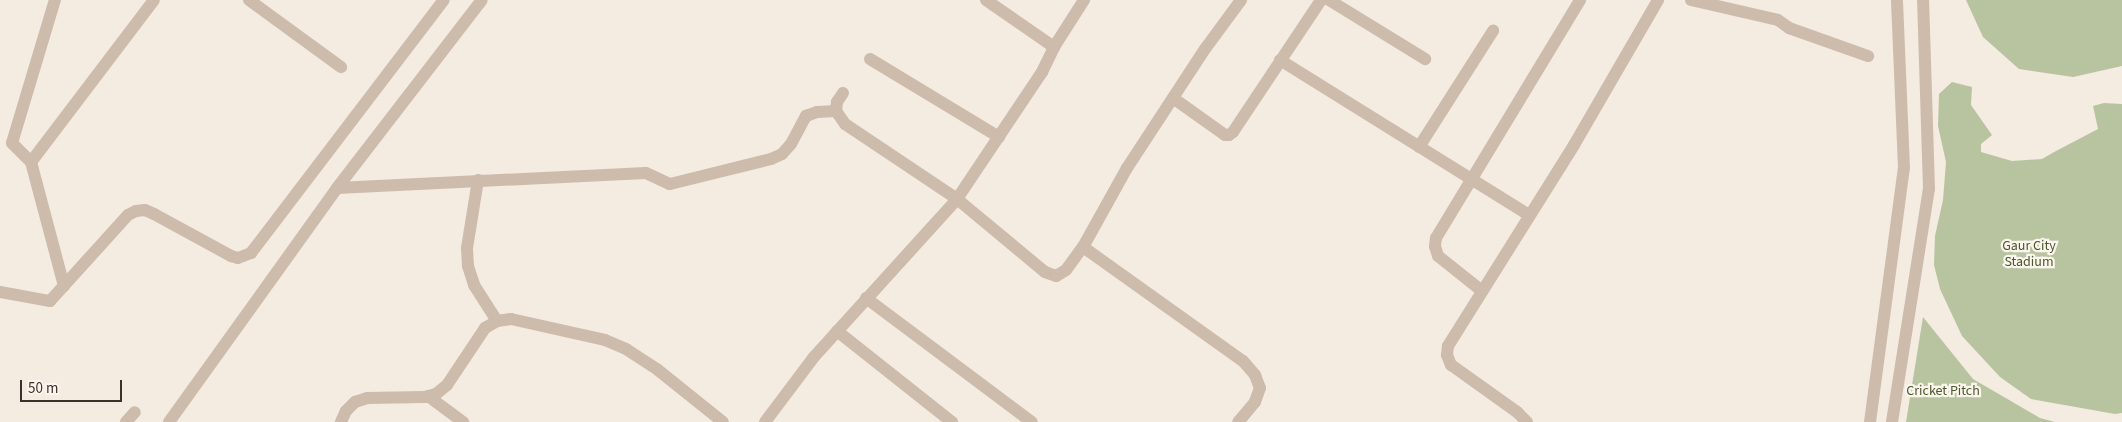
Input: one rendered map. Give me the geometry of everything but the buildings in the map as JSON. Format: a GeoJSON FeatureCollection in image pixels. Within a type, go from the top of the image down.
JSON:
{"type":"FeatureCollection","features":[{"type":"Feature","properties":{"kind":"street"},"geometry":{"type":"LineString","coordinates":[[55,0],[12,143],[31,162],[64,286]]}},
{"type":"Feature","properties":{"kind":"street"},"geometry":{"type":"LineString","coordinates":[[31,162],[154,0]]}},
{"type":"Feature","properties":{"kind":"street"},"geometry":{"type":"LineString","coordinates":[[249,0],[341,67]]}},
{"type":"Feature","properties":{"kind":"street"},"geometry":{"type":"LineString","coordinates":[[0,292],[50,301],[128,215],[136,211],[145,210],[154,214],[231,256],[244,257],[251,253],[444,0]]}},
{"type":"Feature","properties":{"kind":"street"},"geometry":{"type":"LineString","coordinates":[[169,422],[337,188],[482,0]]}},
{"type":"Feature","properties":{"kind":"street"},"geometry":{"type":"LineString","coordinates":[[986,0],[1054,47]]}},
{"type":"Feature","properties":{"kind":"street"},"geometry":{"type":"LineString","coordinates":[[765,422],[813,358],[957,199],[1042,72],[1054,47],[1084,0]]}},
{"type":"Feature","properties":{"kind":"street"},"geometry":{"type":"LineString","coordinates":[[843,93],[837,102],[836,111],[845,124],[957,199],[1045,272],[1056,276],[1066,270],[1083,247],[1127,168],[1205,49],[1241,0]]}},
{"type":"Feature","properties":{"kind":"street"},"geometry":{"type":"LineString","coordinates":[[1172,98],[1225,135],[1229,135],[1233,132],[1321,0]]}},
{"type":"Feature","properties":{"kind":"street"},"geometry":{"type":"LineString","coordinates":[[1330,0],[1425,59]]}},
{"type":"Feature","properties":{"kind":"street"},"geometry":{"type":"LineString","coordinates":[[1482,291],[1438,256],[1435,246],[1436,238],[1580,0]]}},
{"type":"Feature","properties":{"kind":"street"},"geometry":{"type":"LineString","coordinates":[[1527,422],[1517,412],[1451,365],[1447,355],[1448,346],[1574,145],[1658,0]]}},
{"type":"Feature","properties":{"kind":"street"},"geometry":{"type":"LineString","coordinates":[[1691,0],[1778,20],[1789,28],[1868,56]]}},
{"type":"Feature","properties":{"kind":"street"},"geometry":{"type":"LineString","coordinates":[[1870,422],[1904,168],[1897,0]]}},
{"type":"Feature","properties":{"kind":"street"},"geometry":{"type":"LineString","coordinates":[[1892,422],[1929,189],[1923,0]]}},
{"type":"Feature","properties":{"kind":"street"},"geometry":{"type":"LineString","coordinates":[[1419,146],[1493,31]]}},
{"type":"Feature","properties":{"kind":"street"},"geometry":{"type":"LineString","coordinates":[[870,59],[998,137]]}},
{"type":"Feature","properties":{"kind":"street"},"geometry":{"type":"LineString","coordinates":[[1280,60],[1529,215]]}},
{"type":"Feature","properties":{"kind":"street"},"geometry":{"type":"LineString","coordinates":[[337,188],[646,173],[670,184],[771,159],[782,154],[791,144],[806,116],[817,112],[836,111]]}},
{"type":"Feature","properties":{"kind":"street"},"geometry":{"type":"LineString","coordinates":[[478,180],[467,248],[468,266],[474,284],[496,321]]}},
{"type":"Feature","properties":{"kind":"street"},"geometry":{"type":"LineString","coordinates":[[1083,247],[1243,361],[1255,375],[1260,388],[1255,402],[1238,422]]}},
{"type":"Feature","properties":{"kind":"street"},"geometry":{"type":"LineString","coordinates":[[866,298],[1032,422]]}},
{"type":"Feature","properties":{"kind":"street"},"geometry":{"type":"LineString","coordinates":[[341,422],[346,410],[355,402],[367,398],[428,396],[436,394],[447,385],[485,328],[496,321],[511,319],[605,340],[626,349],[658,370],[723,422]]}},
{"type":"Feature","properties":{"kind":"street"},"geometry":{"type":"LineString","coordinates":[[837,331],[952,422]]}},
{"type":"Feature","properties":{"kind":"street"},"geometry":{"type":"LineString","coordinates":[[428,396],[463,422]]}},
{"type":"Feature","properties":{"kind":"street"},"geometry":{"type":"LineString","coordinates":[[126,422],[135,412]]}},
{"type":"Feature","properties":{"kind":"green space"},"geometry":{"type":"Polygon","coordinates":[[[1966,0],[2122,0],[2122,66],[2073,77],[2019,69],[1983,37],[1966,0]]]}},
{"type":"Feature","properties":{"kind":"green space","name":"Gaur City Stadium"},"geometry":{"type":"Polygon","coordinates":[[[1952,82],[1972,87],[1971,105],[1992,135],[1981,144],[1981,152],[2012,161],[2042,159],[2098,129],[2093,106],[2104,103],[2122,104],[2122,413],[2115,414],[2031,399],[2000,377],[1962,336],[1940,289],[1934,265],[1935,236],[1943,200],[1946,162],[1938,126],[1939,94],[1952,82]]]}},
{"type":"Feature","properties":{"kind":"green space","name":"Cricket Pitch"},"geometry":{"type":"Polygon","coordinates":[[[1923,317],[1973,379],[2040,418],[2055,422],[1906,422],[1923,317]]]}}]}
